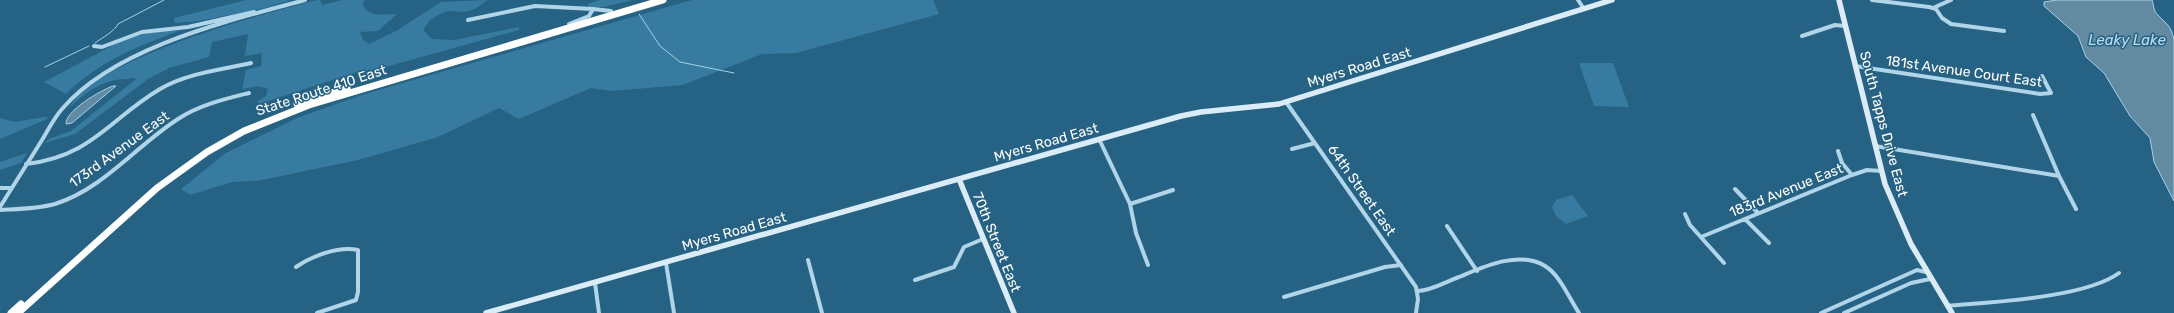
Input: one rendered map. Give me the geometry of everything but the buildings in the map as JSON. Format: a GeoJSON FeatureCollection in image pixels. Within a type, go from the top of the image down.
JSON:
{"type":"FeatureCollection","features":[{"type":"Feature","properties":{"kind":"highway","name":"State Route 410 East"},"geometry":{"type":"LineString","coordinates":[[11,313],[159,182],[188,159],[238,129],[307,100],[650,0]]}},
{"type":"Feature","properties":{"kind":"highway","name":"State Route 410 East"},"geometry":{"type":"LineString","coordinates":[[18,313],[164,183],[208,151],[260,123],[315,103],[663,0]]}},
{"type":"Feature","properties":{"kind":"street"},"geometry":{"type":"LineString","coordinates":[[0,207],[60,110],[79,91],[115,67],[155,48],[206,29],[305,0]]}},
{"type":"Feature","properties":{"kind":"street","name":"Myers Road East"},"geometry":{"type":"LineString","coordinates":[[486,313],[1099,139],[1201,112],[1260,107],[1286,102],[1612,0]]}},
{"type":"Feature","properties":{"kind":"street","name":"South Tapps Drive East"},"geometry":{"type":"LineString","coordinates":[[1839,0],[1882,171],[1899,218],[1926,272],[1952,313]]}},
{"type":"Feature","properties":{"kind":"street"},"geometry":{"type":"LineString","coordinates":[[1872,0],[1933,8],[1938,10],[1940,16],[1951,24],[2004,32]]}},
{"type":"Feature","properties":{"kind":"street"},"geometry":{"type":"LineString","coordinates":[[1933,8],[1951,0]]}},
{"type":"Feature","properties":{"kind":"street"},"geometry":{"type":"LineString","coordinates":[[1578,1],[1584,9]]}},
{"type":"Feature","properties":{"kind":"street"},"geometry":{"type":"LineString","coordinates":[[468,20],[535,6],[611,11]]}},
{"type":"Feature","properties":{"kind":"street"},"geometry":{"type":"LineString","coordinates":[[569,24],[589,16],[593,9]]}},
{"type":"Feature","properties":{"kind":"street"},"geometry":{"type":"LineString","coordinates":[[94,46],[102,47],[150,30],[188,27],[229,17],[264,11]]}},
{"type":"Feature","properties":{"kind":"street"},"geometry":{"type":"LineString","coordinates":[[1802,36],[1835,25],[1845,26]]}},
{"type":"Feature","properties":{"kind":"street"},"geometry":{"type":"LineString","coordinates":[[26,164],[52,161],[80,150],[152,94],[168,84],[194,76],[251,64]]}},
{"type":"Feature","properties":{"kind":"street","name":"181st Avenue Court East"},"geometry":{"type":"LineString","coordinates":[[1855,66],[2040,94],[2051,93],[2042,76]]}},
{"type":"Feature","properties":{"kind":"street","name":"173rd Avenue East"},"geometry":{"type":"LineString","coordinates":[[0,210],[46,206],[71,198],[92,185],[178,119],[211,104],[249,93]]}},
{"type":"Feature","properties":{"kind":"street","name":"64th Street East"},"geometry":{"type":"LineString","coordinates":[[1286,102],[1418,291]]}},
{"type":"Feature","properties":{"kind":"street"},"geometry":{"type":"LineString","coordinates":[[2033,115],[2059,176],[2076,209]]}},
{"type":"Feature","properties":{"kind":"street"},"geometry":{"type":"LineString","coordinates":[[1099,139],[1130,204],[1136,233],[1148,265]]}},
{"type":"Feature","properties":{"kind":"street"},"geometry":{"type":"LineString","coordinates":[[1292,149],[1315,143]]}},
{"type":"Feature","properties":{"kind":"street"},"geometry":{"type":"LineString","coordinates":[[1875,146],[2059,176]]}},
{"type":"Feature","properties":{"kind":"street"},"geometry":{"type":"LineString","coordinates":[[1838,151],[1842,163],[1852,175]]}},
{"type":"Feature","properties":{"kind":"street","name":"183rd Avenue East"},"geometry":{"type":"LineString","coordinates":[[1701,237],[1852,175],[1867,170],[1882,171]]}},
{"type":"Feature","properties":{"kind":"street","name":"70th Street East"},"geometry":{"type":"LineString","coordinates":[[959,179],[1014,313]]}},
{"type":"Feature","properties":{"kind":"street"},"geometry":{"type":"LineString","coordinates":[[0,188],[11,188]]}},
{"type":"Feature","properties":{"kind":"street"},"geometry":{"type":"LineString","coordinates":[[1735,189],[1758,213]]}},
{"type":"Feature","properties":{"kind":"street"},"geometry":{"type":"LineString","coordinates":[[1130,204],[1173,190]]}},
{"type":"Feature","properties":{"kind":"street"},"geometry":{"type":"LineString","coordinates":[[1685,214],[1690,225],[1724,263]]}},
{"type":"Feature","properties":{"kind":"street"},"geometry":{"type":"LineString","coordinates":[[1745,219],[1769,243]]}},
{"type":"Feature","properties":{"kind":"street"},"geometry":{"type":"LineString","coordinates":[[1447,226],[1455,241],[1477,270]]}},
{"type":"Feature","properties":{"kind":"street"},"geometry":{"type":"LineString","coordinates":[[915,280],[952,268],[958,262],[964,247],[983,240]]}},
{"type":"Feature","properties":{"kind":"street"},"geometry":{"type":"LineString","coordinates":[[296,267],[307,260],[348,249],[356,249],[359,252],[358,292],[356,300],[317,313]]}},
{"type":"Feature","properties":{"kind":"street"},"geometry":{"type":"LineString","coordinates":[[808,260],[822,313]]}},
{"type":"Feature","properties":{"kind":"street"},"geometry":{"type":"LineString","coordinates":[[1416,313],[1418,291],[1428,290],[1477,270],[1514,261],[1540,263],[1552,273],[1579,313]]}},
{"type":"Feature","properties":{"kind":"street"},"geometry":{"type":"LineString","coordinates":[[666,263],[674,313]]}},
{"type":"Feature","properties":{"kind":"street"},"geometry":{"type":"LineString","coordinates":[[1284,297],[1385,267],[1401,265]]}},
{"type":"Feature","properties":{"kind":"street"},"geometry":{"type":"LineString","coordinates":[[1821,313],[1917,270],[1926,272]]}},
{"type":"Feature","properties":{"kind":"street"},"geometry":{"type":"LineString","coordinates":[[1948,306],[2071,291],[2105,282],[2116,277],[2119,273]]}},
{"type":"Feature","properties":{"kind":"street"},"geometry":{"type":"LineString","coordinates":[[1844,313],[1918,281],[1930,279]]}},
{"type":"Feature","properties":{"kind":"street"},"geometry":{"type":"LineString","coordinates":[[595,283],[599,313]]}},
{"type":"Feature","properties":{"kind":"shaded area"},"geometry":{"type":"Polygon","coordinates":[[[246,0],[291,0],[265,8],[199,21],[174,23],[174,18],[246,0]]]}},
{"type":"Feature","properties":{"kind":"shaded area"},"geometry":{"type":"Polygon","coordinates":[[[320,0],[322,5],[342,0],[364,0],[363,6],[370,12],[375,14],[397,14],[378,31],[360,32],[363,40],[369,44],[396,31],[441,2],[488,0],[475,9],[466,12],[449,11],[430,20],[423,30],[432,39],[454,40],[519,27],[519,30],[378,69],[357,72],[259,104],[257,101],[266,96],[268,89],[258,86],[242,89],[246,70],[261,66],[262,53],[245,56],[248,34],[212,42],[209,57],[169,68],[148,79],[75,134],[44,143],[49,139],[71,131],[136,79],[133,78],[110,81],[103,84],[88,92],[69,108],[86,89],[112,72],[145,55],[182,40],[258,16],[320,0]]]}},
{"type":"Feature","properties":{"kind":"shaded area"},"geometry":{"type":"Polygon","coordinates":[[[600,0],[633,0],[603,7],[588,7],[588,4],[600,0]]]}},
{"type":"Feature","properties":{"kind":"shaded area"},"geometry":{"type":"Polygon","coordinates":[[[692,0],[933,0],[939,14],[796,53],[762,54],[683,85],[612,91],[591,88],[519,119],[499,108],[438,137],[358,160],[257,181],[232,182],[190,195],[181,189],[226,153],[297,118],[359,96],[692,0]]]}},
{"type":"Feature","properties":{"kind":"shaded area"},"geometry":{"type":"Polygon","coordinates":[[[179,31],[119,56],[91,73],[66,94],[44,82],[121,41],[146,33],[179,31]]]}},
{"type":"Feature","properties":{"kind":"shaded area"},"geometry":{"type":"Polygon","coordinates":[[[1579,63],[1613,63],[1629,107],[1594,106],[1579,63]]]}},
{"type":"Feature","properties":{"kind":"shaded area"},"geometry":{"type":"Polygon","coordinates":[[[47,117],[47,119],[0,139],[0,118],[15,122],[47,117]]]}},
{"type":"Feature","properties":{"kind":"shaded area"},"geometry":{"type":"Polygon","coordinates":[[[27,153],[21,163],[0,170],[0,162],[27,153]]]}},
{"type":"Feature","properties":{"kind":"shaded area"},"geometry":{"type":"Polygon","coordinates":[[[1572,195],[1588,216],[1566,224],[1556,216],[1552,207],[1556,200],[1572,195]]]}},
{"type":"Feature","properties":{"kind":"water","name":"Leaky Lake"},"geometry":{"type":"Polygon","coordinates":[[[2057,0],[2152,0],[2155,12],[2170,27],[2174,39],[2174,201],[2154,162],[2150,138],[2130,116],[2104,73],[2086,57],[2078,36],[2044,6],[2044,2],[2057,0]]]}},
{"type":"Feature","properties":{"kind":"water"},"geometry":{"type":"Polygon","coordinates":[[[116,86],[72,123],[66,124],[67,119],[77,107],[93,96],[116,86]]]}},
{"type":"Feature","properties":{"kind":"waterway"},"geometry":{"type":"LineString","coordinates":[[95,43],[111,32],[118,24],[164,0]]}},
{"type":"Feature","properties":{"kind":"waterway"},"geometry":{"type":"LineString","coordinates":[[639,14],[660,46],[680,62],[734,73]]}},
{"type":"Feature","properties":{"kind":"waterway"},"geometry":{"type":"LineString","coordinates":[[45,67],[89,46]]}}]}
